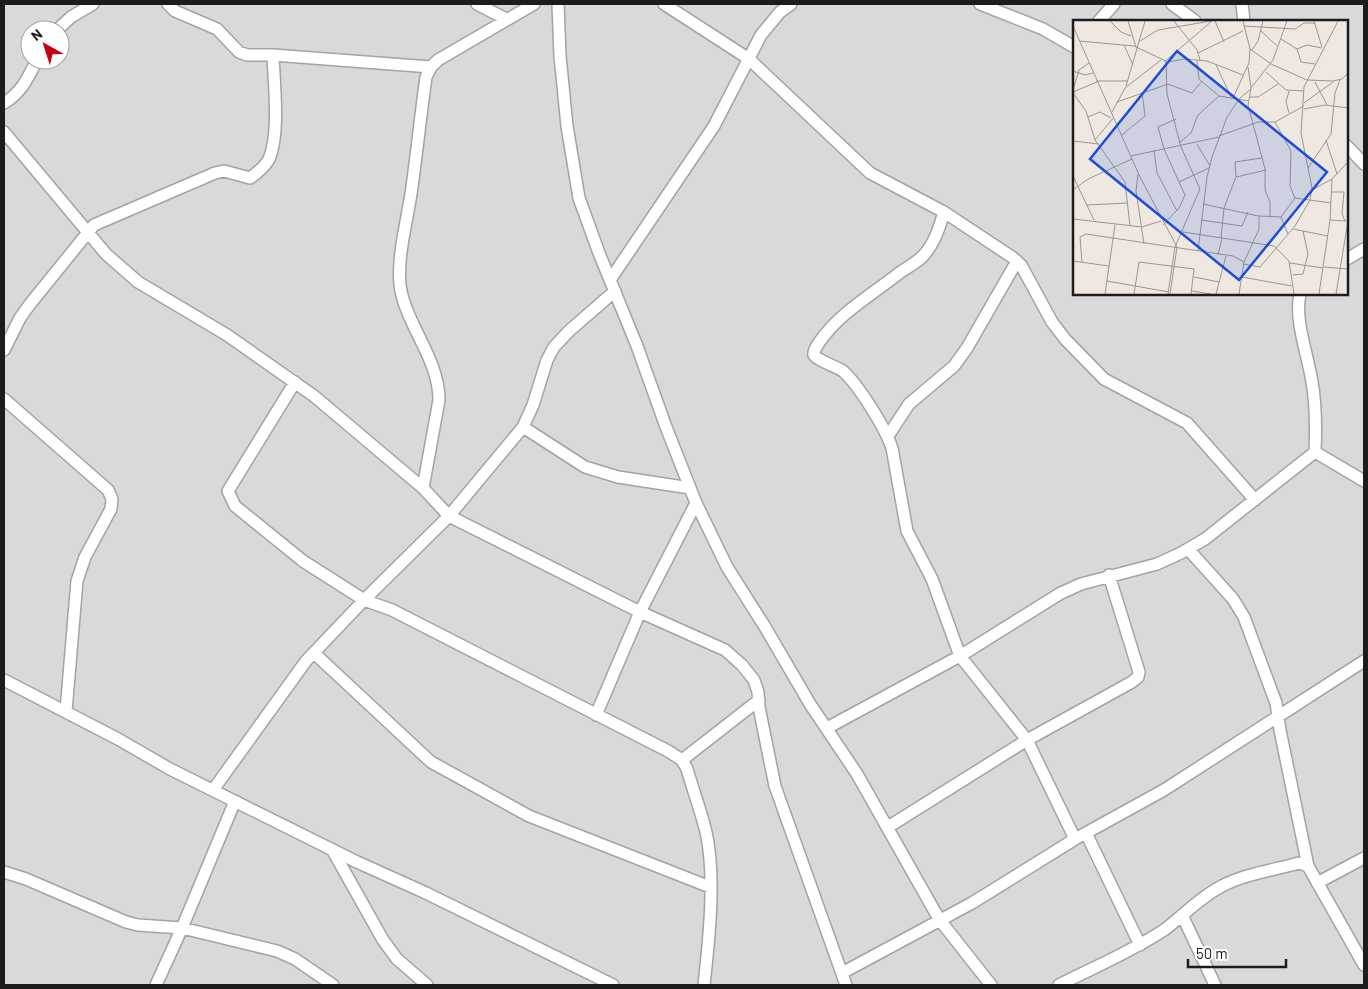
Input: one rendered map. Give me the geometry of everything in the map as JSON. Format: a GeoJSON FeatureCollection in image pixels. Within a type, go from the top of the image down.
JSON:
{"type":"FeatureCollection","features":[{"type":"Feature","properties":{"kind":"street"},"geometry":{"type":"LineString","coordinates":[[68,20],[93,4]]}},
{"type":"Feature","properties":{"kind":"street"},"geometry":{"type":"LineString","coordinates":[[168,4],[175,11],[216,29],[239,52],[247,55],[273,55],[431,67]]}},
{"type":"Feature","properties":{"kind":"street"},"geometry":{"type":"LineString","coordinates":[[477,4],[512,12]]}},
{"type":"Feature","properties":{"kind":"street"},"geometry":{"type":"LineString","coordinates":[[423,488],[440,400],[439,390],[436,374],[403,299],[400,285],[400,266],[426,77],[431,67],[438,60],[512,12],[534,4]]}},
{"type":"Feature","properties":{"kind":"street"},"geometry":{"type":"LineString","coordinates":[[558,4],[560,56],[567,126],[580,198],[696,503],[727,567],[765,626],[810,704],[857,774],[939,919],[991,985]]}},
{"type":"Feature","properties":{"kind":"street"},"geometry":{"type":"LineString","coordinates":[[664,4],[749,59],[870,173],[944,212],[1017,261],[1052,322],[1104,379],[1187,423],[1255,500]]}},
{"type":"Feature","properties":{"kind":"street"},"geometry":{"type":"LineString","coordinates":[[214,790],[290,682],[314,653],[364,600],[449,516],[523,427],[533,405],[547,360],[554,347],[613,286],[714,126],[761,35],[780,12],[791,4]]}},
{"type":"Feature","properties":{"kind":"street"},"geometry":{"type":"LineString","coordinates":[[980,4],[1043,29],[1073,46]]}},
{"type":"Feature","properties":{"kind":"street"},"geometry":{"type":"LineString","coordinates":[[1100,20],[1114,4]]}},
{"type":"Feature","properties":{"kind":"street"},"geometry":{"type":"LineString","coordinates":[[1172,4],[1194,20]]}},
{"type":"Feature","properties":{"kind":"street"},"geometry":{"type":"LineString","coordinates":[[1242,4],[1244,20]]}},
{"type":"Feature","properties":{"kind":"street"},"geometry":{"type":"LineString","coordinates":[[4,350],[20,318],[30,304],[94,225],[215,172],[224,171],[250,178],[264,166],[270,158],[274,138],[273,55]]}},
{"type":"Feature","properties":{"kind":"street"},"geometry":{"type":"LineString","coordinates":[[4,103],[14,97],[25,83],[31,70]]}},
{"type":"Feature","properties":{"kind":"street"},"geometry":{"type":"LineString","coordinates":[[4,132],[106,254],[138,282],[227,335],[314,396],[423,488],[449,516],[640,612],[725,650],[742,665],[754,680],[775,786],[846,985]]}},
{"type":"Feature","properties":{"kind":"street"},"geometry":{"type":"LineString","coordinates":[[1348,147],[1364,164]]}},
{"type":"Feature","properties":{"kind":"street"},"geometry":{"type":"LineString","coordinates":[[944,212],[936,239],[921,257],[839,318],[814,351],[816,358],[828,362],[842,371],[852,382],[888,436],[892,448],[907,531],[932,579],[960,656],[1027,740],[1075,839]]}},
{"type":"Feature","properties":{"kind":"street"},"geometry":{"type":"LineString","coordinates":[[1348,258],[1364,249]]}},
{"type":"Feature","properties":{"kind":"street"},"geometry":{"type":"LineString","coordinates":[[888,436],[909,404],[954,366],[967,348],[1017,261]]}},
{"type":"Feature","properties":{"kind":"street"},"geometry":{"type":"LineString","coordinates":[[827,728],[960,656],[1061,593],[1109,575],[1157,564],[1188,549],[1205,539],[1315,452],[1313,384],[1297,307],[1300,295]]}},
{"type":"Feature","properties":{"kind":"street"},"geometry":{"type":"LineString","coordinates":[[295,382],[228,491],[234,506],[303,561],[364,600],[392,610],[668,751],[682,760],[706,832],[710,861],[708,953],[704,985]]}},
{"type":"Feature","properties":{"kind":"street"},"geometry":{"type":"LineString","coordinates":[[4,399],[108,490],[112,499],[111,509],[85,557],[77,581],[66,711]]}},
{"type":"Feature","properties":{"kind":"street"},"geometry":{"type":"LineString","coordinates":[[523,427],[585,467],[618,477],[690,488]]}},
{"type":"Feature","properties":{"kind":"street"},"geometry":{"type":"LineString","coordinates":[[1315,452],[1364,481]]}},
{"type":"Feature","properties":{"kind":"street"},"geometry":{"type":"LineString","coordinates":[[596,715],[640,612],[696,503]]}},
{"type":"Feature","properties":{"kind":"street"},"geometry":{"type":"LineString","coordinates":[[1188,549],[1234,599],[1244,617],[1276,703],[1308,866],[1363,962]]}},
{"type":"Feature","properties":{"kind":"street"},"geometry":{"type":"LineString","coordinates":[[888,827],[1027,740],[1138,677],[1139,672],[1109,575]]}},
{"type":"Feature","properties":{"kind":"street"},"geometry":{"type":"LineString","coordinates":[[314,653],[431,762],[529,816],[710,887]]}},
{"type":"Feature","properties":{"kind":"street"},"geometry":{"type":"LineString","coordinates":[[842,973],[939,919],[972,903],[1075,839],[1164,790],[1364,661]]}},
{"type":"Feature","properties":{"kind":"street"},"geometry":{"type":"LineString","coordinates":[[4,680],[66,711],[170,768],[333,850],[426,893],[613,985]]}},
{"type":"Feature","properties":{"kind":"street"},"geometry":{"type":"LineString","coordinates":[[682,760],[759,700]]}},
{"type":"Feature","properties":{"kind":"street"},"geometry":{"type":"LineString","coordinates":[[156,985],[236,801]]}},
{"type":"Feature","properties":{"kind":"street"},"geometry":{"type":"LineString","coordinates":[[1086,833],[1140,945]]}},
{"type":"Feature","properties":{"kind":"street"},"geometry":{"type":"LineString","coordinates":[[333,850],[383,940],[397,958],[427,985]]}},
{"type":"Feature","properties":{"kind":"street"},"geometry":{"type":"LineString","coordinates":[[1317,883],[1364,858]]}},
{"type":"Feature","properties":{"kind":"street"},"geometry":{"type":"LineString","coordinates":[[1058,985],[1140,945],[1211,892],[1234,881],[1299,863],[1308,866]]}},
{"type":"Feature","properties":{"kind":"street"},"geometry":{"type":"LineString","coordinates":[[4,872],[26,879],[126,922],[138,925],[182,928],[277,951],[295,959],[333,985]]}},
{"type":"Feature","properties":{"kind":"street"},"geometry":{"type":"LineString","coordinates":[[1182,915],[1215,985]]}},
{"type":"Feature","properties":{"kind":"shaded area"},"geometry":{"type":"Polygon","coordinates":[[[4,4],[1364,4],[1364,985],[4,985],[4,4]]]}}]}
